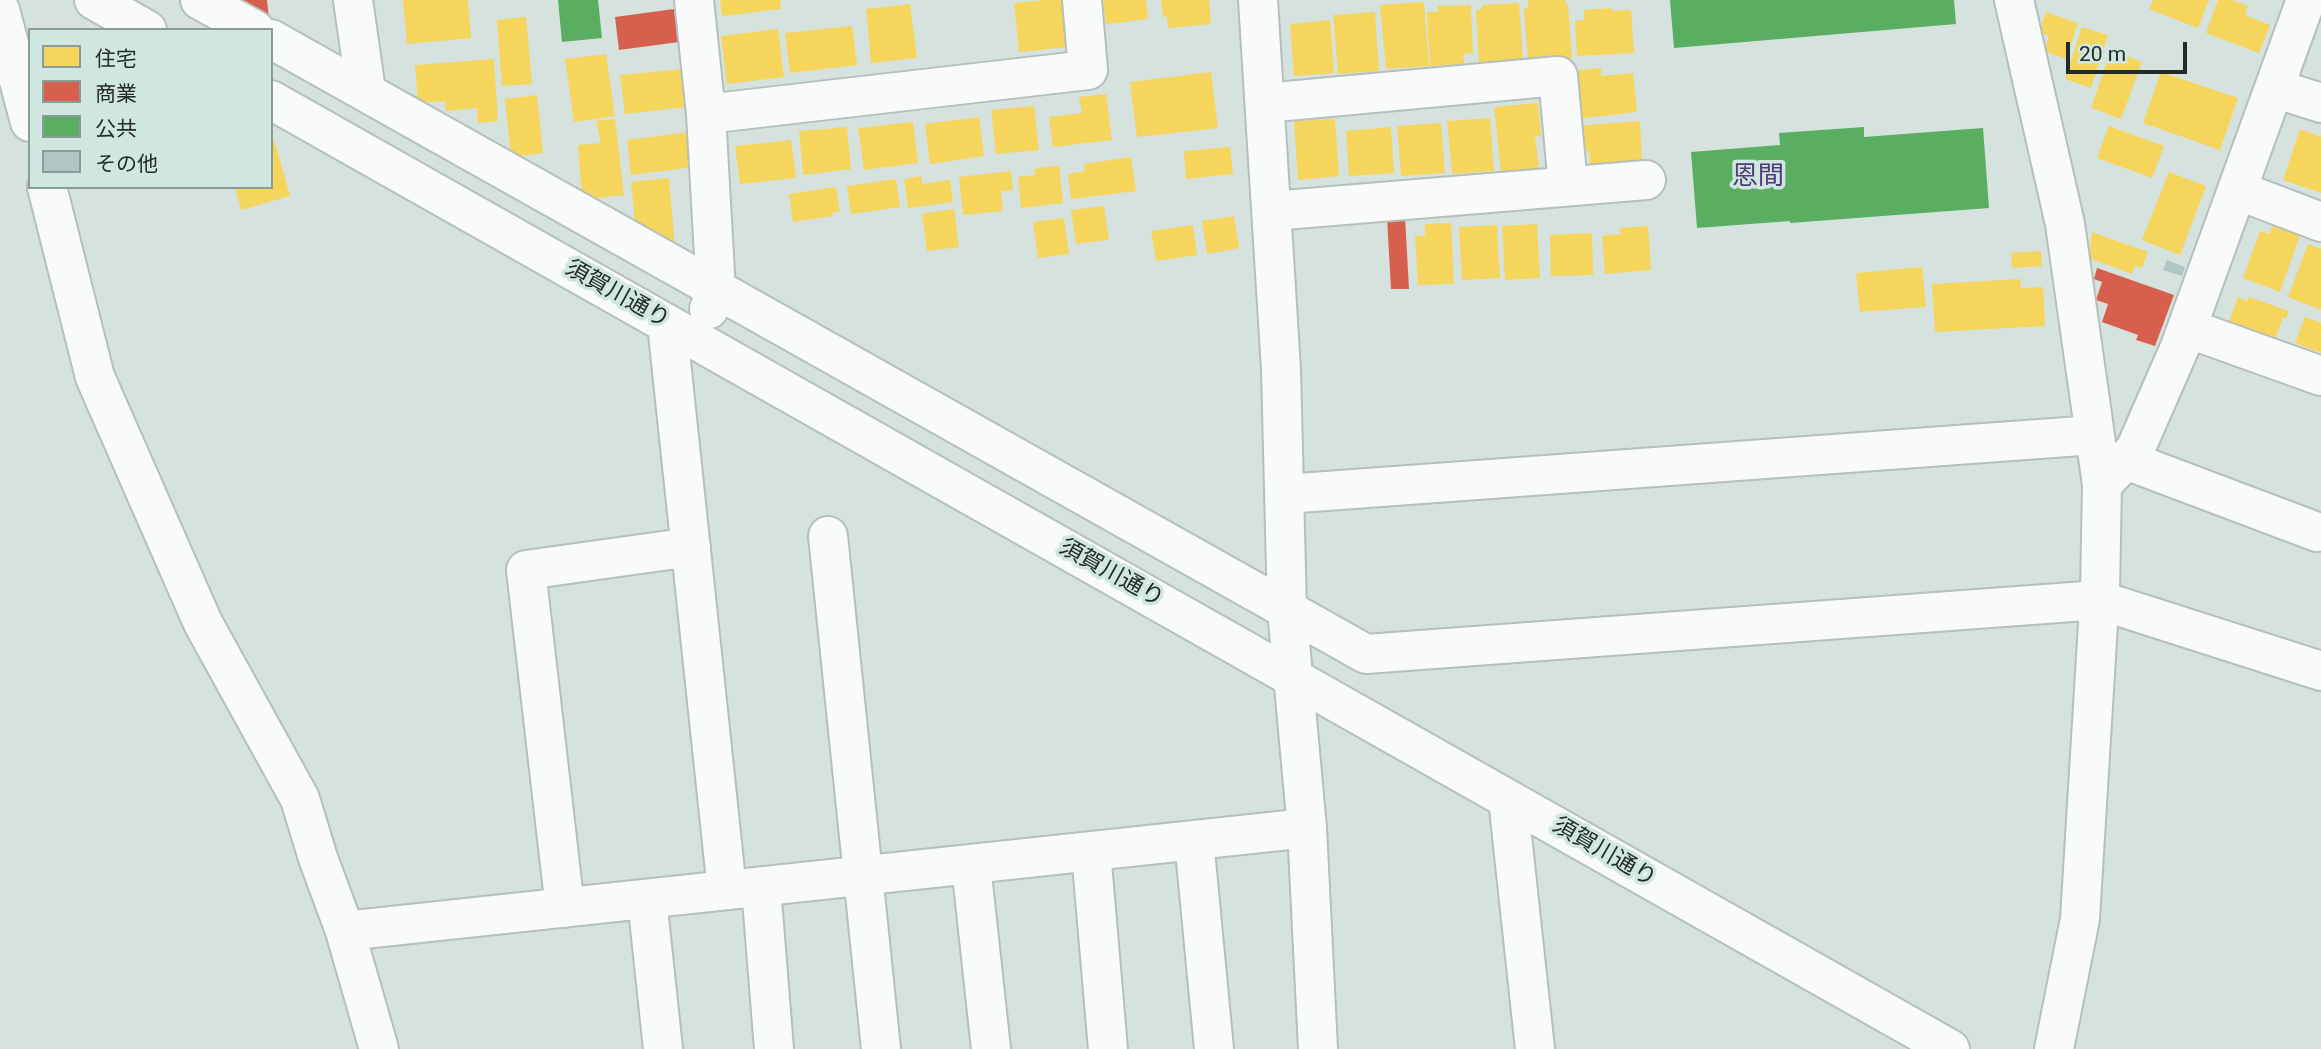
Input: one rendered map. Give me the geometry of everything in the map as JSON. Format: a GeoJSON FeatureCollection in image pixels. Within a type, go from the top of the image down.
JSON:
{"type":"FeatureCollection","features":[{"type":"Feature","properties":{"kind":"street"},"geometry":{"type":"LineString","coordinates":[[94,0],[143,28]]}},
{"type":"Feature","properties":{"kind":"street"},"geometry":{"type":"LineString","coordinates":[[200,0],[251,28]]}},
{"type":"Feature","properties":{"kind":"street"},"geometry":{"type":"LineString","coordinates":[[353,0],[366,91]]}},
{"type":"Feature","properties":{"kind":"street"},"geometry":{"type":"LineString","coordinates":[[694,0],[706,114],[716,291],[681,332],[691,547],[744,888],[774,1049]]}},
{"type":"Feature","properties":{"kind":"street"},"geometry":{"type":"LineString","coordinates":[[706,114],[1088,70],[1082,0]]}},
{"type":"Feature","properties":{"kind":"street"},"geometry":{"type":"LineString","coordinates":[[1258,0],[1281,369],[1287,610],[1307,828],[1318,1049]]}},
{"type":"Feature","properties":{"kind":"street"},"geometry":{"type":"LineString","coordinates":[[2014,0],[2065,224],[2094,435],[2114,473],[2099,600],[2080,919],[2054,1049]]}},
{"type":"Feature","properties":{"kind":"street"},"geometry":{"type":"LineString","coordinates":[[2114,473],[2135,450],[2183,337],[2306,0]]}},
{"type":"Feature","properties":{"kind":"street"},"geometry":{"type":"LineString","coordinates":[[0,10],[28,115]]}},
{"type":"Feature","properties":{"kind":"street"},"geometry":{"type":"LineString","coordinates":[[273,40],[1366,654],[2099,600],[2321,671]]}},
{"type":"Feature","properties":{"kind":"street"},"geometry":{"type":"LineString","coordinates":[[1265,103],[1558,76],[1568,186]]}},
{"type":"Feature","properties":{"kind":"street"},"geometry":{"type":"LineString","coordinates":[[2274,88],[2321,103]]}},
{"type":"Feature","properties":{"kind":"street","name":"須賀川通り"},"geometry":{"type":"LineString","coordinates":[[273,101],[1950,1049]]}},
{"type":"Feature","properties":{"kind":"street"},"geometry":{"type":"LineString","coordinates":[[1272,211],[1646,180]]}},
{"type":"Feature","properties":{"kind":"street"},"geometry":{"type":"LineString","coordinates":[[48,189],[95,377],[203,623],[300,799],[345,931],[379,1049]]}},
{"type":"Feature","properties":{"kind":"street"},"geometry":{"type":"LineString","coordinates":[[2237,190],[2321,222]]}},
{"type":"Feature","properties":{"kind":"street"},"geometry":{"type":"LineString","coordinates":[[2183,337],[2321,376]]}},
{"type":"Feature","properties":{"kind":"street"},"geometry":{"type":"LineString","coordinates":[[1284,494],[2094,435]]}},
{"type":"Feature","properties":{"kind":"street"},"geometry":{"type":"LineString","coordinates":[[2114,473],[2317,532]]}},
{"type":"Feature","properties":{"kind":"street"},"geometry":{"type":"LineString","coordinates":[[828,536],[881,1049]]}},
{"type":"Feature","properties":{"kind":"street"},"geometry":{"type":"LineString","coordinates":[[565,908],[526,570],[691,547]]}},
{"type":"Feature","properties":{"kind":"street"},"geometry":{"type":"LineString","coordinates":[[1508,799],[1535,1049]]}},
{"type":"Feature","properties":{"kind":"street"},"geometry":{"type":"LineString","coordinates":[[345,931],[1307,828]]}},
{"type":"Feature","properties":{"kind":"street"},"geometry":{"type":"LineString","coordinates":[[1194,840],[1214,1049]]}},
{"type":"Feature","properties":{"kind":"street"},"geometry":{"type":"LineString","coordinates":[[1091,852],[1108,1049]]}},
{"type":"Feature","properties":{"kind":"street"},"geometry":{"type":"LineString","coordinates":[[971,865],[991,1049]]}},
{"type":"Feature","properties":{"kind":"street"},"geometry":{"type":"LineString","coordinates":[[647,899],[663,1049]]}},
{"type":"Feature","properties":{"kind":"building: 住宅"},"geometry":{"type":"Polygon","coordinates":[[[403,0],[468,0],[471,38],[407,44],[403,0]]]}},
{"type":"Feature","properties":{"kind":"building: 住宅"},"geometry":{"type":"Polygon","coordinates":[[[720,0],[780,0],[781,9],[722,16],[720,0]]]}},
{"type":"Feature","properties":{"kind":"building: 住宅"},"geometry":{"type":"Polygon","coordinates":[[[1062,0],[1067,47],[1019,52],[1014,3],[1062,0]]]}},
{"type":"Feature","properties":{"kind":"building: 住宅"},"geometry":{"type":"Polygon","coordinates":[[[1103,0],[1146,0],[1148,19],[1106,24],[1103,0]]]}},
{"type":"Feature","properties":{"kind":"building: 住宅"},"geometry":{"type":"Polygon","coordinates":[[[1161,0],[1209,0],[1211,24],[1168,28],[1167,16],[1163,17],[1161,0]]]}},
{"type":"Feature","properties":{"kind":"building: 住宅"},"geometry":{"type":"Polygon","coordinates":[[[1528,0],[1565,0],[1568,4],[1572,58],[1528,61],[1524,8],[1528,8],[1528,0]]]}},
{"type":"Feature","properties":{"kind":"building: 住宅"},"geometry":{"type":"Polygon","coordinates":[[[2153,0],[2209,0],[2198,28],[2149,9],[2153,0]]]}},
{"type":"Feature","properties":{"kind":"building: 住宅"},"geometry":{"type":"Polygon","coordinates":[[[2218,0],[2232,0],[2248,6],[2245,15],[2270,25],[2259,53],[2206,33],[2218,0]]]}},
{"type":"Feature","properties":{"kind":"building: 住宅"},"geometry":{"type":"Polygon","coordinates":[[[1424,2],[1429,66],[1386,69],[1380,5],[1424,2]]]}},
{"type":"Feature","properties":{"kind":"building: 住宅"},"geometry":{"type":"Polygon","coordinates":[[[1519,3],[1523,60],[1479,62],[1476,10],[1482,9],[1482,5],[1519,3]]]}},
{"type":"Feature","properties":{"kind":"building: 住宅"},"geometry":{"type":"Polygon","coordinates":[[[910,4],[917,58],[871,63],[866,9],[910,4]]]}},
{"type":"Feature","properties":{"kind":"building: 住宅"},"geometry":{"type":"Polygon","coordinates":[[[1471,5],[1473,53],[1463,54],[1464,64],[1430,66],[1427,12],[1438,12],[1438,6],[1471,5]]]}},
{"type":"Feature","properties":{"kind":"building: 住宅"},"geometry":{"type":"Polygon","coordinates":[[[1612,8],[1613,11],[1631,10],[1634,53],[1577,56],[1575,21],[1584,20],[1584,10],[1612,8]]]}},
{"type":"Feature","properties":{"kind":"building: 住宅"},"geometry":{"type":"Polygon","coordinates":[[[1375,12],[1379,71],[1338,74],[1333,15],[1375,12]]]}},
{"type":"Feature","properties":{"kind":"building: 住宅"},"geometry":{"type":"Polygon","coordinates":[[[2046,12],[2078,23],[2066,59],[2044,51],[2049,36],[2039,32],[2046,12]]]}},
{"type":"Feature","properties":{"kind":"building: 住宅"},"geometry":{"type":"Polygon","coordinates":[[[526,17],[532,84],[502,86],[497,20],[526,17]]]}},
{"type":"Feature","properties":{"kind":"building: 住宅"},"geometry":{"type":"Polygon","coordinates":[[[1330,20],[1334,73],[1294,76],[1290,24],[1330,20]]]}},
{"type":"Feature","properties":{"kind":"building: 住宅"},"geometry":{"type":"Polygon","coordinates":[[[852,26],[857,65],[790,73],[785,33],[852,26]]]}},
{"type":"Feature","properties":{"kind":"building: 住宅"},"geometry":{"type":"Polygon","coordinates":[[[2082,27],[2108,35],[2091,88],[2065,79],[2082,27]]]}},
{"type":"Feature","properties":{"kind":"building: 住宅"},"geometry":{"type":"Polygon","coordinates":[[[778,29],[784,77],[727,84],[721,36],[778,29]]]}},
{"type":"Feature","properties":{"kind":"building: 住宅"},"geometry":{"type":"Polygon","coordinates":[[[2111,50],[2142,62],[2121,119],[2091,108],[2111,50]]]}},
{"type":"Feature","properties":{"kind":"building: 住宅"},"geometry":{"type":"Polygon","coordinates":[[[606,54],[615,116],[574,122],[565,59],[606,54]]]}},
{"type":"Feature","properties":{"kind":"building: 住宅"},"geometry":{"type":"Polygon","coordinates":[[[494,59],[498,121],[478,123],[477,108],[446,111],[445,101],[418,103],[415,65],[494,59]]]}},
{"type":"Feature","properties":{"kind":"building: 住宅"},"geometry":{"type":"Polygon","coordinates":[[[1601,68],[1601,76],[1633,73],[1637,112],[1576,119],[1572,71],[1601,68]]]}},
{"type":"Feature","properties":{"kind":"building: 住宅"},"geometry":{"type":"Polygon","coordinates":[[[682,69],[686,107],[625,114],[620,75],[682,69]]]}},
{"type":"Feature","properties":{"kind":"building: 住宅"},"geometry":{"type":"Polygon","coordinates":[[[1211,72],[1218,128],[1137,137],[1130,82],[1211,72]]]}},
{"type":"Feature","properties":{"kind":"building: 住宅"},"geometry":{"type":"Polygon","coordinates":[[[2161,72],[2238,98],[2220,150],[2143,123],[2161,72]]]}},
{"type":"Feature","properties":{"kind":"building: 住宅"},"geometry":{"type":"Polygon","coordinates":[[[1106,94],[1112,140],[1053,147],[1049,117],[1082,113],[1079,97],[1106,94]]]}},
{"type":"Feature","properties":{"kind":"building: 住宅"},"geometry":{"type":"Polygon","coordinates":[[[537,95],[543,153],[511,157],[505,99],[537,95]]]}},
{"type":"Feature","properties":{"kind":"building: 住宅"},"geometry":{"type":"Polygon","coordinates":[[[1538,103],[1541,136],[1535,136],[1539,169],[1501,172],[1494,107],[1538,103]]]}},
{"type":"Feature","properties":{"kind":"building: 住宅"},"geometry":{"type":"Polygon","coordinates":[[[1034,106],[1039,150],[996,154],[991,110],[1034,106]]]}},
{"type":"Feature","properties":{"kind":"building: 住宅"},"geometry":{"type":"Polygon","coordinates":[[[979,117],[984,156],[930,164],[925,124],[979,117]]]}},
{"type":"Feature","properties":{"kind":"building: 住宅"},"geometry":{"type":"Polygon","coordinates":[[[1490,118],[1494,171],[1452,174],[1447,121],[1490,118]]]}},
{"type":"Feature","properties":{"kind":"building: 住宅"},"geometry":{"type":"Polygon","coordinates":[[[615,119],[624,195],[591,199],[582,195],[578,145],[601,143],[596,121],[615,119]]]}},
{"type":"Feature","properties":{"kind":"building: 住宅"},"geometry":{"type":"Polygon","coordinates":[[[1335,119],[1339,176],[1298,180],[1294,121],[1335,119]]]}},
{"type":"Feature","properties":{"kind":"building: 住宅"},"geometry":{"type":"Polygon","coordinates":[[[1640,121],[1642,162],[1590,166],[1589,151],[1580,152],[1577,126],[1640,121]]]}},
{"type":"Feature","properties":{"kind":"building: 住宅"},"geometry":{"type":"Polygon","coordinates":[[[913,122],[918,163],[864,170],[858,128],[913,122]]]}},
{"type":"Feature","properties":{"kind":"building: 住宅"},"geometry":{"type":"Polygon","coordinates":[[[1441,123],[1445,173],[1401,176],[1397,126],[1441,123]]]}},
{"type":"Feature","properties":{"kind":"building: 住宅"},"geometry":{"type":"Polygon","coordinates":[[[2109,126],[2164,146],[2152,178],[2097,158],[2109,126]]]}},
{"type":"Feature","properties":{"kind":"building: 住宅"},"geometry":{"type":"Polygon","coordinates":[[[847,127],[851,169],[803,175],[799,131],[847,127]]]}},
{"type":"Feature","properties":{"kind":"building: 住宅"},"geometry":{"type":"Polygon","coordinates":[[[1391,127],[1394,173],[1349,176],[1346,131],[1391,127]]]}},
{"type":"Feature","properties":{"kind":"building: 住宅"},"geometry":{"type":"Polygon","coordinates":[[[2300,129],[2321,137],[2321,193],[2283,180],[2300,129]]]}},
{"type":"Feature","properties":{"kind":"building: 住宅"},"geometry":{"type":"Polygon","coordinates":[[[689,132],[693,167],[631,175],[627,140],[689,132]]]}},
{"type":"Feature","properties":{"kind":"building: 住宅"},"geometry":{"type":"Polygon","coordinates":[[[791,140],[796,178],[740,184],[735,146],[791,140]]]}},
{"type":"Feature","properties":{"kind":"building: 住宅"},"geometry":{"type":"Polygon","coordinates":[[[273,141],[290,196],[241,210],[236,189],[273,189],[273,141]]]}},
{"type":"Feature","properties":{"kind":"building: 住宅"},"geometry":{"type":"Polygon","coordinates":[[[1230,147],[1233,174],[1186,179],[1184,151],[1230,147]]]}},
{"type":"Feature","properties":{"kind":"building: 住宅"},"geometry":{"type":"Polygon","coordinates":[[[1131,157],[1136,191],[1071,199],[1068,174],[1085,171],[1084,164],[1131,157]]]}},
{"type":"Feature","properties":{"kind":"building: 住宅"},"geometry":{"type":"Polygon","coordinates":[[[1059,165],[1063,203],[1021,208],[1018,177],[1035,175],[1034,169],[1059,165]]]}},
{"type":"Feature","properties":{"kind":"building: 住宅"},"geometry":{"type":"Polygon","coordinates":[[[1011,171],[1013,190],[1001,191],[1003,211],[963,215],[959,177],[1011,171]]]}},
{"type":"Feature","properties":{"kind":"building: 住宅"},"geometry":{"type":"Polygon","coordinates":[[[2169,172],[2206,186],[2180,255],[2142,240],[2169,172]]]}},
{"type":"Feature","properties":{"kind":"building: 住宅"},"geometry":{"type":"Polygon","coordinates":[[[921,176],[922,184],[950,180],[953,202],[908,208],[904,179],[921,176]]]}},
{"type":"Feature","properties":{"kind":"building: 住宅"},"geometry":{"type":"Polygon","coordinates":[[[669,178],[675,247],[635,223],[631,182],[669,178]]]}},
{"type":"Feature","properties":{"kind":"building: 住宅"},"geometry":{"type":"Polygon","coordinates":[[[896,179],[900,207],[851,214],[847,186],[896,179]]]}},
{"type":"Feature","properties":{"kind":"building: 住宅"},"geometry":{"type":"Polygon","coordinates":[[[836,187],[840,211],[832,213],[833,216],[793,222],[789,194],[836,187]]]}},
{"type":"Feature","properties":{"kind":"building: 住宅"},"geometry":{"type":"Polygon","coordinates":[[[1104,206],[1109,240],[1076,244],[1071,210],[1104,206]]]}},
{"type":"Feature","properties":{"kind":"building: 住宅"},"geometry":{"type":"Polygon","coordinates":[[[954,209],[959,247],[927,251],[922,214],[954,209]]]}},
{"type":"Feature","properties":{"kind":"building: 住宅"},"geometry":{"type":"Polygon","coordinates":[[[1234,216],[1239,248],[1207,254],[1202,221],[1234,216]]]}},
{"type":"Feature","properties":{"kind":"building: 住宅"},"geometry":{"type":"Polygon","coordinates":[[[2276,217],[2303,226],[2280,292],[2243,278],[2260,231],[2269,234],[2276,217]]]}},
{"type":"Feature","properties":{"kind":"building: 住宅"},"geometry":{"type":"Polygon","coordinates":[[[1064,218],[1069,254],[1038,258],[1033,222],[1064,218]]]}},
{"type":"Feature","properties":{"kind":"building: 住宅"},"geometry":{"type":"Polygon","coordinates":[[[1451,223],[1454,284],[1418,285],[1415,236],[1425,236],[1425,224],[1451,223]]]}},
{"type":"Feature","properties":{"kind":"building: 住宅"},"geometry":{"type":"Polygon","coordinates":[[[1537,224],[1540,278],[1505,280],[1502,226],[1537,224]]]}},
{"type":"Feature","properties":{"kind":"building: 住宅"},"geometry":{"type":"Polygon","coordinates":[[[1193,225],[1197,255],[1156,261],[1151,231],[1193,225]]]}},
{"type":"Feature","properties":{"kind":"building: 住宅"},"geometry":{"type":"Polygon","coordinates":[[[1497,225],[1500,278],[1462,280],[1459,227],[1497,225]]]}},
{"type":"Feature","properties":{"kind":"building: 住宅"},"geometry":{"type":"Polygon","coordinates":[[[1648,226],[1651,270],[1605,274],[1602,236],[1621,234],[1620,228],[1648,226]]]}},
{"type":"Feature","properties":{"kind":"building: 住宅"},"geometry":{"type":"Polygon","coordinates":[[[2092,232],[2148,252],[2142,268],[2135,266],[2132,274],[2089,258],[2092,232]]]}},
{"type":"Feature","properties":{"kind":"building: 住宅"},"geometry":{"type":"Polygon","coordinates":[[[1592,233],[1593,275],[1551,276],[1550,235],[1592,233]]]}},
{"type":"Feature","properties":{"kind":"building: 住宅"},"geometry":{"type":"Polygon","coordinates":[[[2308,244],[2321,249],[2321,310],[2288,297],[2308,244]]]}},
{"type":"Feature","properties":{"kind":"building: 住宅"},"geometry":{"type":"Polygon","coordinates":[[[2041,251],[2042,266],[2012,268],[2011,253],[2041,251]]]}},
{"type":"Feature","properties":{"kind":"building: 住宅"},"geometry":{"type":"Polygon","coordinates":[[[1922,267],[1926,307],[1860,312],[1856,273],[1922,267]]]}},
{"type":"Feature","properties":{"kind":"building: 住宅"},"geometry":{"type":"Polygon","coordinates":[[[2020,279],[2021,288],[2043,287],[2045,326],[1935,332],[1932,284],[2020,279]]]}},
{"type":"Feature","properties":{"kind":"building: 住宅"},"geometry":{"type":"Polygon","coordinates":[[[2238,297],[2247,301],[2249,297],[2289,311],[2286,319],[2283,317],[2275,339],[2229,322],[2238,297]]]}},
{"type":"Feature","properties":{"kind":"building: 住宅"},"geometry":{"type":"Polygon","coordinates":[[[2305,317],[2321,323],[2321,353],[2295,343],[2305,317]]]}},
{"type":"Feature","properties":{"kind":"building: 商業"},"geometry":{"type":"Polygon","coordinates":[[[233,0],[267,0],[269,19],[233,0]]]}},
{"type":"Feature","properties":{"kind":"building: 商業"},"geometry":{"type":"Polygon","coordinates":[[[674,9],[679,42],[619,50],[615,17],[674,9]]]}},
{"type":"Feature","properties":{"kind":"building: 商業"},"geometry":{"type":"Polygon","coordinates":[[[1405,217],[1409,289],[1391,289],[1387,218],[1405,217]]]}},
{"type":"Feature","properties":{"kind":"building: 商業"},"geometry":{"type":"Polygon","coordinates":[[[2097,268],[2174,295],[2155,346],[2136,340],[2138,335],[2102,322],[2108,304],[2096,300],[2102,282],[2094,279],[2097,268]]]}},
{"type":"Feature","properties":{"kind":"building: 公共"},"geometry":{"type":"Polygon","coordinates":[[[558,0],[598,0],[602,38],[562,42],[558,0]]]}},
{"type":"Feature","properties":{"kind":"building: 公共"},"geometry":{"type":"Polygon","coordinates":[[[1670,0],[1954,0],[1956,24],[1674,48],[1670,0]]]}},
{"type":"Feature","properties":{"kind":"building: 公共"},"geometry":{"type":"Polygon","coordinates":[[[1864,127],[1864,137],[1983,128],[1989,208],[1697,228],[1691,152],[1780,145],[1779,133],[1864,127]]]}},
{"type":"Feature","properties":{"kind":"building: その他"},"geometry":{"type":"Polygon","coordinates":[[[2167,260],[2185,267],[2182,276],[2163,270],[2167,260]]]}},
{"type":"Feature","properties":{"kind":"district","name":"恩間"},"geometry":{"type":"Point","coordinates":[1758,177]}}]}
